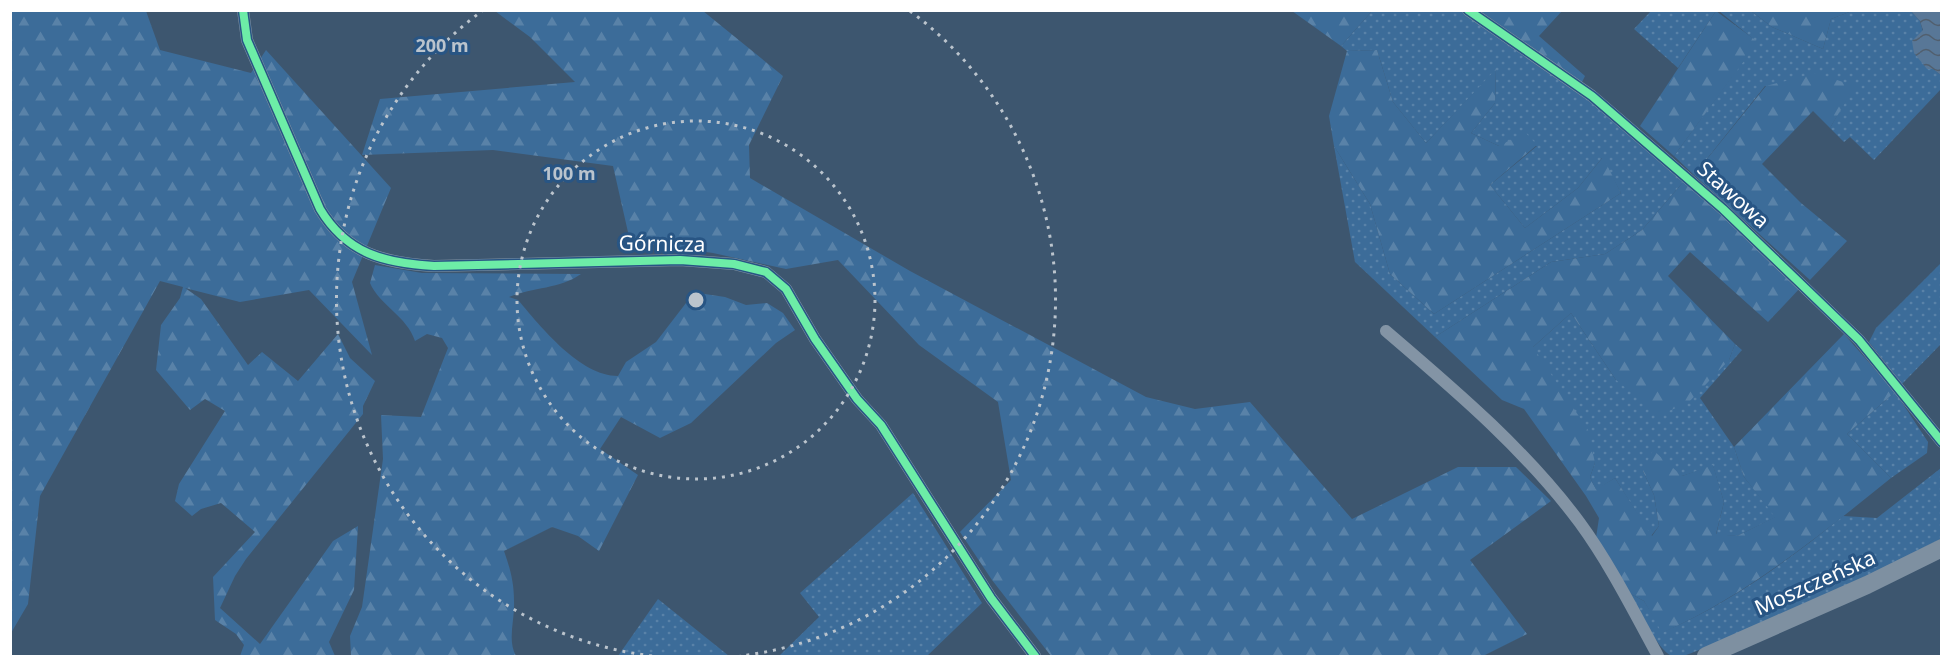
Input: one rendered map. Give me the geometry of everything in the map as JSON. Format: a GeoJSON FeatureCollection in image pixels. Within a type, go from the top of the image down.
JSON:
{"type":"FeatureCollection","features":[{"type":"Feature","properties":{"kind":"street","name":"Górnicza"},"geometry":{"type":"LineString","coordinates":[[243,10],[247,40],[320,208],[332,228],[361,251],[405,264],[443,266],[680,260],[754,268],[778,281],[786,289],[815,339],[857,399],[881,425],[990,598],[1035,657]]}},
{"type":"Feature","properties":{"kind":"street","name":"Stawowa"},"geometry":{"type":"LineString","coordinates":[[1468,10],[1592,96],[1723,209],[1859,340],[1941,442]]}},
{"type":"Feature","properties":{"kind":"street"},"geometry":{"type":"LineString","coordinates":[[1386,331],[1465,399],[1498,431],[1580,523],[1658,657]]}},
{"type":"Feature","properties":{"kind":"street","name":"Moszczeńska"},"geometry":{"type":"LineString","coordinates":[[1706,657],[1867,585],[1941,548]]}},
{"type":"Feature","properties":{"kind":"green space"},"geometry":{"type":"Polygon","coordinates":[[[11,11],[146,11],[160,50],[251,73],[266,50],[391,188],[352,282],[372,355],[309,290],[240,302],[185,288],[201,299],[248,365],[262,352],[298,381],[338,334],[350,358],[375,381],[363,406],[363,414],[246,559],[220,608],[260,644],[333,541],[358,526],[354,590],[329,642],[335,656],[240,656],[244,645],[236,634],[215,620],[213,577],[255,532],[221,503],[201,509],[192,516],[175,501],[179,484],[225,411],[205,399],[190,410],[156,370],[161,325],[180,298],[183,287],[160,281],[40,496],[28,604],[11,633],[11,11]]]}},
{"type":"Feature","properties":{"kind":"green space"},"geometry":{"type":"Polygon","coordinates":[[[495,11],[703,11],[783,76],[749,145],[750,178],[910,271],[1146,397],[1195,409],[1250,402],[1352,519],[1458,467],[1516,467],[1551,501],[1470,560],[1527,634],[1483,656],[1051,656],[992,580],[960,532],[1011,480],[998,402],[919,345],[838,260],[786,269],[713,253],[630,241],[613,166],[493,150],[362,155],[380,99],[575,82],[530,37],[495,11]]]}},
{"type":"Feature","properties":{"kind":"green space"},"geometry":{"type":"Polygon","coordinates":[[[1292,11],[1372,11],[1341,46],[1292,11]]]}},
{"type":"Feature","properties":{"kind":"green space"},"geometry":{"type":"Polygon","coordinates":[[[1372,11],[1463,11],[1586,98],[1684,181],[1642,230],[1605,254],[1551,262],[1435,337],[1355,262],[1334,146],[1370,204],[1390,274],[1434,314],[1621,193],[1602,158],[1578,188],[1525,228],[1490,185],[1537,146],[1499,146],[1471,133],[1495,103],[1496,70],[1426,143],[1393,102],[1377,50],[1347,51],[1341,46],[1372,11]]]}},
{"type":"Feature","properties":{"kind":"green space"},"geometry":{"type":"Polygon","coordinates":[[[1480,11],[1562,11],[1539,36],[1585,76],[1581,84],[1480,11]]]}},
{"type":"Feature","properties":{"kind":"green space"},"geometry":{"type":"Polygon","coordinates":[[[1651,11],[1716,11],[1678,68],[1634,29],[1651,11]]]}},
{"type":"Feature","properties":{"kind":"green space"},"geometry":{"type":"Polygon","coordinates":[[[1716,11],[1758,42],[1674,156],[1640,126],[1716,11]]]}},
{"type":"Feature","properties":{"kind":"green space"},"geometry":{"type":"Polygon","coordinates":[[[1719,11],[1751,11],[1772,27],[1823,49],[1831,19],[1852,11],[1911,11],[1920,21],[1933,69],[1941,75],[1941,89],[1874,160],[1850,137],[1844,142],[1830,128],[1854,86],[1765,86],[1694,175],[1674,156],[1757,42],[1719,11]]]}},
{"type":"Feature","properties":{"kind":"green space"},"geometry":{"type":"Polygon","coordinates":[[[1751,11],[1852,11],[1831,19],[1823,49],[1772,27],[1751,11]]]}},
{"type":"Feature","properties":{"kind":"green space"},"geometry":{"type":"Polygon","coordinates":[[[1377,50],[1393,102],[1426,143],[1496,69],[1495,103],[1471,133],[1499,146],[1525,132],[1537,145],[1490,185],[1525,228],[1578,188],[1603,157],[1621,193],[1434,314],[1390,274],[1370,204],[1334,146],[1329,116],[1347,51],[1377,50]]]}},
{"type":"Feature","properties":{"kind":"green space"},"geometry":{"type":"Polygon","coordinates":[[[1816,73],[1855,86],[1830,128],[1813,111],[1762,164],[1801,203],[1847,241],[1810,280],[1694,175],[1766,86],[1816,73]]]}},
{"type":"Feature","properties":{"kind":"green space"},"geometry":{"type":"Polygon","coordinates":[[[1684,181],[1801,287],[1768,322],[1690,252],[1668,276],[1735,344],[1729,360],[1688,403],[1659,415],[1616,380],[1571,313],[1533,347],[1588,430],[1595,463],[1590,477],[1596,489],[1615,478],[1652,536],[1659,526],[1654,495],[1643,471],[1653,450],[1682,476],[1713,465],[1724,502],[1716,534],[1737,536],[1775,517],[1744,477],[1734,447],[1844,334],[1895,392],[1847,434],[1891,478],[1809,543],[1753,583],[1724,601],[1662,633],[1644,601],[1629,593],[1596,538],[1599,518],[1586,496],[1524,409],[1502,400],[1435,337],[1551,262],[1605,254],[1642,230],[1684,181]]]}},
{"type":"Feature","properties":{"kind":"green space"},"geometry":{"type":"Polygon","coordinates":[[[1941,263],[1941,344],[1902,384],[1869,342],[1876,328],[1941,263]]]}},
{"type":"Feature","properties":{"kind":"green space"},"geometry":{"type":"Polygon","coordinates":[[[375,265],[422,273],[581,274],[564,283],[509,297],[518,300],[562,348],[590,368],[604,374],[618,376],[626,362],[656,342],[686,303],[698,293],[725,297],[746,305],[767,303],[783,313],[795,330],[776,343],[691,423],[660,438],[621,417],[600,449],[638,475],[599,551],[578,536],[552,527],[504,551],[513,588],[512,643],[516,656],[351,656],[350,636],[362,607],[383,459],[381,415],[421,417],[448,348],[442,338],[427,334],[415,341],[406,325],[374,291],[370,283],[375,265]]]}},
{"type":"Feature","properties":{"kind":"green space"},"geometry":{"type":"Polygon","coordinates":[[[1571,313],[1616,380],[1729,360],[1735,344],[1742,350],[1700,398],[1734,447],[1744,477],[1776,517],[1737,536],[1716,535],[1724,502],[1713,466],[1682,476],[1643,471],[1654,495],[1659,526],[1651,536],[1615,478],[1596,490],[1590,477],[1595,463],[1532,348],[1571,313]]]}},
{"type":"Feature","properties":{"kind":"green space"},"geometry":{"type":"Polygon","coordinates":[[[1895,392],[1928,442],[1927,453],[1891,478],[1847,434],[1895,392]]]}},
{"type":"Feature","properties":{"kind":"green space"},"geometry":{"type":"Polygon","coordinates":[[[1941,468],[1941,539],[1856,582],[1693,653],[1675,657],[1666,652],[1654,637],[1629,593],[1644,601],[1663,632],[1734,595],[1801,549],[1843,516],[1877,518],[1941,468]]]}},
{"type":"Feature","properties":{"kind":"green space"},"geometry":{"type":"Polygon","coordinates":[[[913,493],[982,603],[927,656],[779,656],[819,617],[800,593],[913,493]]]}},
{"type":"Feature","properties":{"kind":"green space"},"geometry":{"type":"Polygon","coordinates":[[[658,599],[729,656],[618,656],[658,599]]]}},
{"type":"Feature","properties":{"kind":"water"},"geometry":{"type":"Polygon","coordinates":[[[1911,11],[1941,11],[1941,75],[1933,69],[1927,69],[1914,53],[1912,41],[1923,30],[1920,21],[1911,11]]]}},
{"type":"Feature","properties":{"kind":"cycle path"},"geometry":{"type":"LineString","coordinates":[[243,10],[247,40],[320,209],[342,236],[368,253],[383,259],[434,266],[680,260],[734,264],[766,272],[786,289],[815,339],[857,399],[881,425],[991,598],[1035,656]]}},
{"type":"Feature","properties":{"kind":"cycle path"},"geometry":{"type":"LineString","coordinates":[[1468,10],[1592,96],[1723,209],[1859,340],[1942,442]]}}]}
